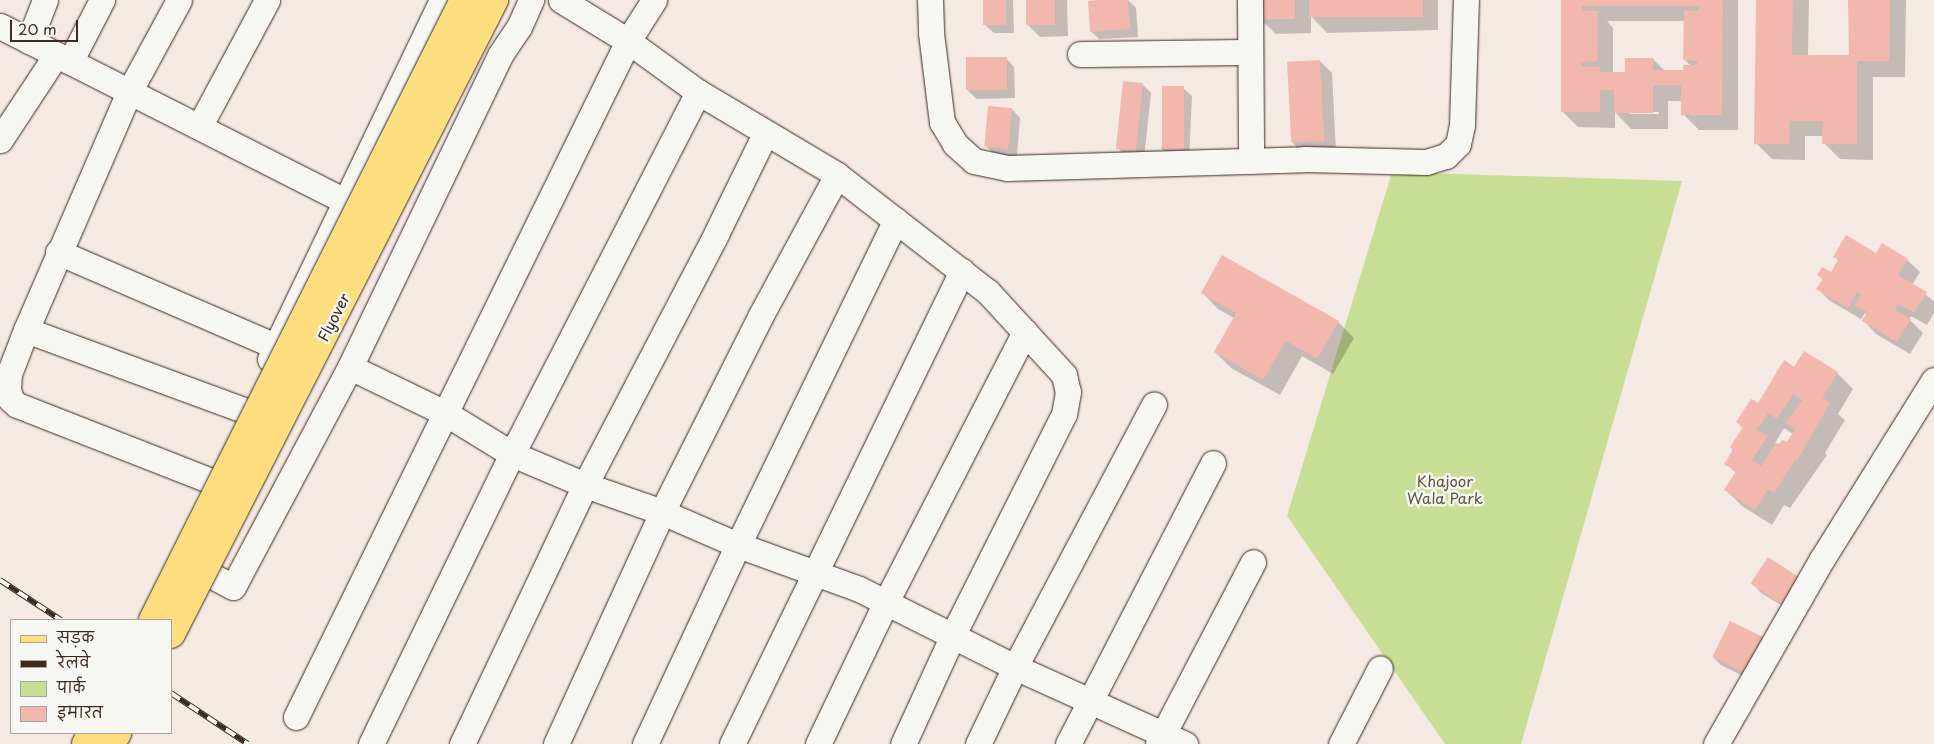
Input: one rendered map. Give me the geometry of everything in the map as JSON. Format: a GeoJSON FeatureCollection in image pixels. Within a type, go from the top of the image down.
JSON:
{"type":"FeatureCollection","features":[{"type":"Feature","properties":{"kind":"main road","name":"Flyover"},"geometry":{"type":"LineString","coordinates":[[154,619],[465,0]]}},
{"type":"Feature","properties":{"kind":"main road","name":"Flyover"},"geometry":{"type":"LineString","coordinates":[[172,632],[494,0]]}},
{"type":"Feature","properties":{"kind":"street"},"geometry":{"type":"LineString","coordinates":[[29,41],[45,0]]}},
{"type":"Feature","properties":{"kind":"street"},"geometry":{"type":"LineString","coordinates":[[0,140],[63,58],[102,0]]}},
{"type":"Feature","properties":{"kind":"street"},"geometry":{"type":"LineString","coordinates":[[179,0],[129,92],[58,252],[9,374],[8,389],[11,400],[17,405],[211,481]]}},
{"type":"Feature","properties":{"kind":"street"},"geometry":{"type":"LineString","coordinates":[[199,128],[268,0]]}},
{"type":"Feature","properties":{"kind":"street"},"geometry":{"type":"LineString","coordinates":[[465,0],[519,26]]}},
{"type":"Feature","properties":{"kind":"street"},"geometry":{"type":"LineString","coordinates":[[437,9],[275,346],[246,411],[174,556],[233,587],[350,367],[500,55],[519,26],[531,0]]}},
{"type":"Feature","properties":{"kind":"street"},"geometry":{"type":"LineString","coordinates":[[561,0],[628,41],[698,92],[765,134],[837,175],[988,292],[1064,374],[1068,392],[1064,414],[952,635],[903,744]]}},
{"type":"Feature","properties":{"kind":"street"},"geometry":{"type":"LineString","coordinates":[[296,717],[628,41],[654,0]]}},
{"type":"Feature","properties":{"kind":"street"},"geometry":{"type":"LineString","coordinates":[[930,0],[942,122],[955,144],[974,161],[1007,168],[1305,159],[1426,162],[1446,156],[1458,144],[1462,125],[1466,0]]}},
{"type":"Feature","properties":{"kind":"street"},"geometry":{"type":"LineString","coordinates":[[1250,0],[1251,160]]}},
{"type":"Feature","properties":{"kind":"street"},"geometry":{"type":"LineString","coordinates":[[437,9],[438,68],[342,268],[257,462],[460,77],[475,60],[500,55]]}},
{"type":"Feature","properties":{"kind":"street"},"geometry":{"type":"LineString","coordinates":[[0,26],[345,201]]}},
{"type":"Feature","properties":{"kind":"street"},"geometry":{"type":"LineString","coordinates":[[1080,54],[1250,52]]}},
{"type":"Feature","properties":{"kind":"street"},"geometry":{"type":"LineString","coordinates":[[372,744],[512,454],[698,92]]}},
{"type":"Feature","properties":{"kind":"street"},"geometry":{"type":"LineString","coordinates":[[462,744],[585,485],[717,232],[765,134]]}},
{"type":"Feature","properties":{"kind":"street"},"geometry":{"type":"LineString","coordinates":[[556,744],[662,512],[761,316],[837,175]]}},
{"type":"Feature","properties":{"kind":"street"},"geometry":{"type":"LineString","coordinates":[[645,744],[738,545],[896,220]]}},
{"type":"Feature","properties":{"kind":"street"},"geometry":{"type":"LineString","coordinates":[[58,252],[275,346]]}},
{"type":"Feature","properties":{"kind":"street"},"geometry":{"type":"LineString","coordinates":[[732,744],[962,271]]}},
{"type":"Feature","properties":{"kind":"street"},"geometry":{"type":"LineString","coordinates":[[26,330],[246,411]]}},
{"type":"Feature","properties":{"kind":"street"},"geometry":{"type":"LineString","coordinates":[[818,744],[886,602],[1024,332]]}},
{"type":"Feature","properties":{"kind":"street"},"geometry":{"type":"LineString","coordinates":[[350,367],[445,413],[512,454],[585,485],[662,512],[738,545],[814,572],[886,602],[1169,741],[1253,562]]}},
{"type":"Feature","properties":{"kind":"street"},"geometry":{"type":"LineString","coordinates":[[1716,744],[1822,559],[1934,380]]}},
{"type":"Feature","properties":{"kind":"street"},"geometry":{"type":"LineString","coordinates":[[978,744],[1015,667],[1154,404]]}},
{"type":"Feature","properties":{"kind":"street"},"geometry":{"type":"LineString","coordinates":[[1068,744],[1214,463]]}},
{"type":"Feature","properties":{"kind":"street"},"geometry":{"type":"LineString","coordinates":[[1341,744],[1380,668]]}},
{"type":"Feature","properties":{"kind":"green space","name":"Khajoor Wala Park"},"geometry":{"type":"Polygon","coordinates":[[[1392,172],[1682,181],[1521,744],[1445,744],[1287,516],[1392,172]]]}},
{"type":"Feature","properties":{"kind":"building"},"geometry":{"type":"Polygon","coordinates":[[[983,0],[1006,0],[1006,25],[983,25],[983,0]]]}},
{"type":"Feature","properties":{"kind":"building"},"geometry":{"type":"Polygon","coordinates":[[[1026,0],[1055,0],[1055,25],[1026,25],[1026,0]]]}},
{"type":"Feature","properties":{"kind":"building"},"geometry":{"type":"Polygon","coordinates":[[[1128,0],[1130,29],[1090,32],[1088,1],[1128,0]]]}},
{"type":"Feature","properties":{"kind":"building"},"geometry":{"type":"Polygon","coordinates":[[[1258,0],[1295,0],[1295,19],[1258,19],[1258,0]]]}},
{"type":"Feature","properties":{"kind":"building"},"geometry":{"type":"Polygon","coordinates":[[[1309,0],[1423,0],[1423,17],[1309,17],[1309,0]]]}},
{"type":"Feature","properties":{"kind":"building"},"geometry":{"type":"Polygon","coordinates":[[[1561,0],[1723,0],[1722,115],[1681,115],[1681,85],[1653,85],[1653,113],[1614,113],[1614,90],[1600,90],[1600,112],[1561,112],[1561,0]],[[1582,6],[1582,11],[1598,11],[1597,61],[1581,62],[1581,67],[1600,67],[1600,72],[1625,72],[1625,58],[1653,58],[1653,70],[1683,70],[1683,65],[1697,65],[1697,61],[1683,60],[1684,11],[1699,11],[1699,6],[1582,6]]]}},
{"type":"Feature","properties":{"kind":"building"},"geometry":{"type":"Polygon","coordinates":[[[1756,0],[1793,0],[1792,55],[1849,55],[1848,0],[1890,0],[1889,61],[1857,61],[1857,144],[1822,144],[1823,121],[1790,121],[1789,144],[1754,144],[1756,0]]]}},
{"type":"Feature","properties":{"kind":"building"},"geometry":{"type":"Polygon","coordinates":[[[966,57],[1007,57],[1007,90],[966,90],[966,57]]]}},
{"type":"Feature","properties":{"kind":"building"},"geometry":{"type":"Polygon","coordinates":[[[1320,60],[1324,141],[1291,143],[1287,62],[1320,60]]]}},
{"type":"Feature","properties":{"kind":"building"},"geometry":{"type":"Polygon","coordinates":[[[1123,81],[1143,83],[1136,151],[1116,149],[1123,81]]]}},
{"type":"Feature","properties":{"kind":"building"},"geometry":{"type":"Polygon","coordinates":[[[1162,86],[1184,86],[1184,149],[1162,149],[1162,86]]]}},
{"type":"Feature","properties":{"kind":"building"},"geometry":{"type":"Polygon","coordinates":[[[988,106],[1012,108],[1008,149],[984,147],[988,106]]]}},
{"type":"Feature","properties":{"kind":"building"},"geometry":{"type":"Polygon","coordinates":[[[1846,235],[1876,253],[1882,243],[1908,259],[1898,275],[1927,292],[1914,313],[1898,304],[1895,310],[1911,319],[1897,342],[1862,321],[1867,312],[1855,305],[1861,294],[1857,292],[1848,308],[1816,289],[1823,279],[1817,275],[1822,267],[1831,272],[1838,260],[1833,257],[1846,235]]]}},
{"type":"Feature","properties":{"kind":"building"},"geometry":{"type":"Polygon","coordinates":[[[1222,255],[1339,321],[1317,359],[1286,341],[1263,380],[1214,352],[1236,313],[1201,293],[1222,255]]]}},
{"type":"Feature","properties":{"kind":"building"},"geometry":{"type":"Polygon","coordinates":[[[1804,351],[1838,372],[1822,398],[1830,403],[1797,461],[1795,460],[1774,493],[1768,489],[1755,510],[1724,490],[1736,471],[1724,464],[1733,450],[1730,447],[1743,427],[1736,422],[1751,399],[1758,403],[1784,360],[1794,367],[1804,351]],[[1793,394],[1777,419],[1768,413],[1757,430],[1768,436],[1752,460],[1761,466],[1776,443],[1779,444],[1782,440],[1787,442],[1795,429],[1786,423],[1802,400],[1793,394]]]}},
{"type":"Feature","properties":{"kind":"building"},"geometry":{"type":"Polygon","coordinates":[[[1768,557],[1802,579],[1784,606],[1751,584],[1768,557]]]}},
{"type":"Feature","properties":{"kind":"building"},"geometry":{"type":"Polygon","coordinates":[[[1730,621],[1769,640],[1751,676],[1712,657],[1730,621]]]}},
{"type":"Feature","properties":{"kind":"railway"},"geometry":{"type":"LineString","coordinates":[[0,580],[59,619]]}},
{"type":"Feature","properties":{"kind":"railway"},"geometry":{"type":"LineString","coordinates":[[172,694],[248,744]]}}]}
